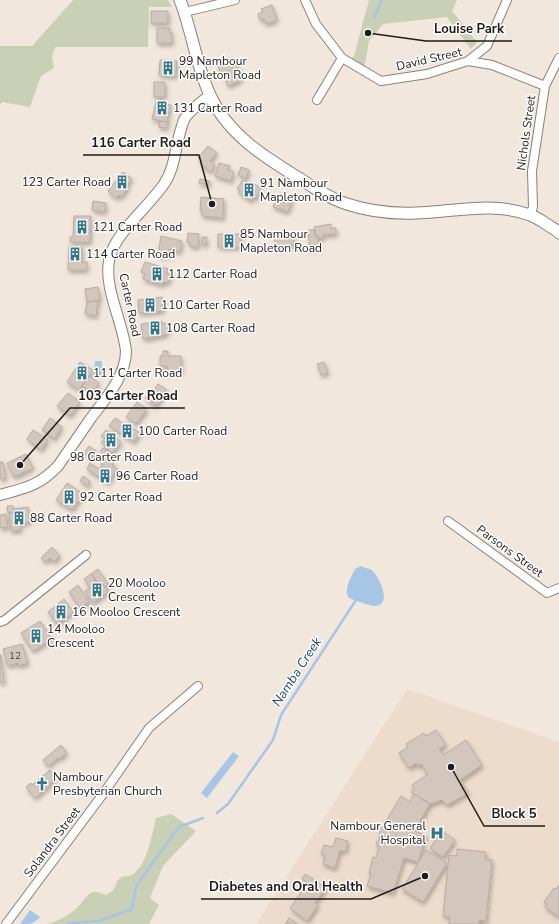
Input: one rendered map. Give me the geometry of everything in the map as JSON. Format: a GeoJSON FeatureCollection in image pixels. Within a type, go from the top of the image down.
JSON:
{"type":"FeatureCollection","features":[{"type":"Feature","properties":{"kind":"main road"},"geometry":{"type":"LineString","coordinates":[[180,0],[210,96],[222,117],[238,135],[255,150],[285,170],[323,193],[346,204],[376,212],[394,214],[418,213],[482,207],[506,209],[530,215],[559,233]]}},
{"type":"Feature","properties":{"kind":"street"},"geometry":{"type":"LineString","coordinates":[[185,12],[235,0]]}},
{"type":"Feature","properties":{"kind":"street","name":"David Street"},"geometry":{"type":"LineString","coordinates":[[304,0],[316,24],[342,58],[381,81],[427,74],[468,61],[492,65],[545,86]]}},
{"type":"Feature","properties":{"kind":"street"},"geometry":{"type":"LineString","coordinates":[[468,61],[487,46],[507,0]]}},
{"type":"Feature","properties":{"kind":"street"},"geometry":{"type":"LineString","coordinates":[[317,100],[342,58]]}},
{"type":"Feature","properties":{"kind":"street","name":"Nichols Street"},"geometry":{"type":"LineString","coordinates":[[530,215],[533,207],[532,171],[545,86],[559,58]]}},
{"type":"Feature","properties":{"kind":"street","name":"Carter Road"},"geometry":{"type":"LineString","coordinates":[[0,495],[32,487],[52,473],[103,402],[120,375],[125,362],[126,351],[109,278],[109,261],[118,238],[147,206],[169,176],[176,146],[185,119],[194,108],[210,96]]}},
{"type":"Feature","properties":{"kind":"street","name":"Parsons Street"},"geometry":{"type":"LineString","coordinates":[[448,520],[547,593],[559,588]]}},
{"type":"Feature","properties":{"kind":"street"},"geometry":{"type":"LineString","coordinates":[[0,622],[5,620],[86,555]]}},
{"type":"Feature","properties":{"kind":"street","name":"Solandra Street"},"geometry":{"type":"LineString","coordinates":[[6,924],[103,794],[149,728],[198,686]]}},
{"type":"Feature","properties":{"kind":"shaded area","name":"Nambour General Hospital"},"geometry":{"type":"Polygon","coordinates":[[[407,689],[559,742],[559,924],[256,924],[407,689]]]}},
{"type":"Feature","properties":{"kind":"green space"},"geometry":{"type":"Polygon","coordinates":[[[73,0],[168,0],[172,7],[149,7],[148,47],[55,47],[52,57],[54,68],[41,76],[30,107],[2,102],[0,105],[0,46],[32,46],[73,0]]]}},
{"type":"Feature","properties":{"kind":"green space"},"geometry":{"type":"Polygon","coordinates":[[[369,0],[457,0],[452,11],[477,42],[471,49],[447,17],[383,24],[369,41],[364,70],[349,60],[354,56],[369,0]]]}},
{"type":"Feature","properties":{"kind":"green space"},"geometry":{"type":"Polygon","coordinates":[[[171,814],[196,831],[163,866],[150,898],[159,905],[149,924],[47,924],[71,913],[92,892],[106,895],[115,888],[120,878],[132,875],[137,871],[142,865],[151,841],[156,818],[171,814]]]}},
{"type":"Feature","properties":{"kind":"water"},"geometry":{"type":"Polygon","coordinates":[[[95,361],[102,361],[102,376],[94,375],[95,361]]]}},
{"type":"Feature","properties":{"kind":"water"},"geometry":{"type":"Polygon","coordinates":[[[361,566],[370,569],[377,576],[384,595],[381,604],[372,606],[349,598],[347,595],[347,587],[355,569],[361,566]]]}},
{"type":"Feature","properties":{"kind":"water"},"geometry":{"type":"Polygon","coordinates":[[[233,752],[239,756],[207,798],[201,793],[233,752]]]}},
{"type":"Feature","properties":{"kind":"water"},"geometry":{"type":"Polygon","coordinates":[[[30,910],[40,917],[32,923],[20,924],[30,910]]]}},
{"type":"Feature","properties":{"kind":"building"},"geometry":{"type":"Polygon","coordinates":[[[272,5],[277,20],[266,24],[264,19],[260,20],[258,14],[263,12],[261,9],[272,5]]]}},
{"type":"Feature","properties":{"kind":"building"},"geometry":{"type":"Polygon","coordinates":[[[151,11],[168,11],[168,23],[151,23],[151,11]]]}},
{"type":"Feature","properties":{"kind":"building"},"geometry":{"type":"Polygon","coordinates":[[[157,28],[170,28],[170,33],[172,33],[172,43],[157,43],[157,28]]]}},
{"type":"Feature","properties":{"kind":"building","name":"99 Nambour Mapleton Road"},"geometry":{"type":"Polygon","coordinates":[[[160,60],[177,61],[176,76],[159,75],[160,60]]]}},
{"type":"Feature","properties":{"kind":"building"},"geometry":{"type":"Polygon","coordinates":[[[235,61],[242,76],[240,77],[241,80],[228,86],[224,73],[221,74],[218,66],[224,64],[224,66],[235,61]]]}},
{"type":"Feature","properties":{"kind":"building"},"geometry":{"type":"Polygon","coordinates":[[[154,82],[165,82],[165,97],[154,97],[154,82]]]}},
{"type":"Feature","properties":{"kind":"building","name":"131 Carter Road"},"geometry":{"type":"Polygon","coordinates":[[[156,102],[171,105],[169,113],[166,112],[166,114],[169,115],[167,122],[152,119],[156,102]]]}},
{"type":"Feature","properties":{"kind":"building"},"geometry":{"type":"Polygon","coordinates":[[[160,121],[167,122],[167,128],[159,127],[160,121]]]}},
{"type":"Feature","properties":{"kind":"building"},"geometry":{"type":"Polygon","coordinates":[[[208,146],[217,153],[210,161],[215,165],[211,172],[200,164],[202,161],[198,158],[208,146]]]}},
{"type":"Feature","properties":{"kind":"building"},"geometry":{"type":"Polygon","coordinates":[[[219,163],[230,166],[228,170],[234,172],[231,181],[215,176],[219,163]]]}},
{"type":"Feature","properties":{"kind":"building"},"geometry":{"type":"Polygon","coordinates":[[[241,167],[249,170],[246,179],[238,175],[241,167]]]}},
{"type":"Feature","properties":{"kind":"building","name":"123 Carter Road"},"geometry":{"type":"Polygon","coordinates":[[[123,172],[132,179],[127,185],[128,188],[121,197],[119,195],[116,198],[108,191],[123,172]]]}},
{"type":"Feature","properties":{"kind":"building"},"geometry":{"type":"Polygon","coordinates":[[[200,179],[210,181],[209,185],[199,183],[200,179]]]}},
{"type":"Feature","properties":{"kind":"building","name":"91 Nambour Mapleton Road"},"geometry":{"type":"Polygon","coordinates":[[[243,180],[251,186],[253,183],[261,188],[256,198],[254,196],[251,201],[239,193],[240,191],[237,189],[243,180]]]}},
{"type":"Feature","properties":{"kind":"building"},"geometry":{"type":"Polygon","coordinates":[[[277,194],[292,199],[288,212],[273,207],[277,194]]]}},
{"type":"Feature","properties":{"kind":"building"},"geometry":{"type":"Polygon","coordinates":[[[201,197],[224,199],[223,218],[202,216],[202,210],[200,210],[201,197]]]}},
{"type":"Feature","properties":{"kind":"building"},"geometry":{"type":"Polygon","coordinates":[[[93,201],[106,203],[105,212],[92,210],[93,201]]]}},
{"type":"Feature","properties":{"kind":"building","name":"121 Carter Road"},"geometry":{"type":"Polygon","coordinates":[[[74,216],[91,216],[90,242],[70,242],[70,237],[73,237],[74,216]]]}},
{"type":"Feature","properties":{"kind":"building"},"geometry":{"type":"Polygon","coordinates":[[[331,224],[331,229],[336,228],[336,234],[323,235],[323,238],[318,238],[318,236],[315,236],[314,227],[331,224]]]}},
{"type":"Feature","properties":{"kind":"building"},"geometry":{"type":"Polygon","coordinates":[[[308,230],[315,230],[315,236],[318,236],[319,248],[310,249],[308,230]]]}},
{"type":"Feature","properties":{"kind":"building"},"geometry":{"type":"Polygon","coordinates":[[[284,232],[284,234],[290,234],[290,236],[293,235],[294,245],[290,245],[290,247],[276,248],[274,236],[277,236],[277,233],[284,232]]]}},
{"type":"Feature","properties":{"kind":"building"},"geometry":{"type":"Polygon","coordinates":[[[188,233],[199,234],[198,247],[190,246],[190,242],[187,242],[188,233]]]}},
{"type":"Feature","properties":{"kind":"building","name":"85 Nambour Mapleton Road"},"geometry":{"type":"Polygon","coordinates":[[[218,234],[240,234],[241,247],[218,247],[218,234]]]}},
{"type":"Feature","properties":{"kind":"building","name":"114 Carter Road"},"geometry":{"type":"Polygon","coordinates":[[[161,236],[182,241],[180,252],[169,249],[167,257],[158,255],[161,236]]]}},
{"type":"Feature","properties":{"kind":"building"},"geometry":{"type":"Polygon","coordinates":[[[203,237],[207,237],[206,245],[202,245],[203,237]]]}},
{"type":"Feature","properties":{"kind":"building","name":"114 Carter Road"},"geometry":{"type":"Polygon","coordinates":[[[69,246],[82,247],[82,262],[87,262],[87,270],[68,270],[69,246]]]}},
{"type":"Feature","properties":{"kind":"building","name":"112 Carter Road"},"geometry":{"type":"Polygon","coordinates":[[[145,262],[168,269],[166,273],[171,275],[168,283],[163,282],[162,285],[143,279],[145,273],[141,272],[145,262]]]}},
{"type":"Feature","properties":{"kind":"building"},"geometry":{"type":"Polygon","coordinates":[[[98,287],[100,300],[87,302],[85,289],[98,287]]]}},
{"type":"Feature","properties":{"kind":"building","name":"110 Carter Road"},"geometry":{"type":"Polygon","coordinates":[[[162,297],[163,311],[139,313],[138,300],[162,297]]]}},
{"type":"Feature","properties":{"kind":"building"},"geometry":{"type":"Polygon","coordinates":[[[98,301],[96,316],[85,314],[87,302],[98,301]]]}},
{"type":"Feature","properties":{"kind":"building","name":"108 Carter Road"},"geometry":{"type":"Polygon","coordinates":[[[162,321],[162,324],[168,323],[169,331],[166,332],[166,335],[143,339],[141,324],[162,321]]]}},
{"type":"Feature","properties":{"kind":"building"},"geometry":{"type":"Polygon","coordinates":[[[163,351],[168,351],[168,356],[181,356],[181,372],[167,373],[167,366],[160,366],[160,356],[163,356],[163,351]]]}},
{"type":"Feature","properties":{"kind":"building","name":"111 Carter Road"},"geometry":{"type":"Polygon","coordinates":[[[80,362],[93,370],[79,390],[67,382],[80,362]]]}},
{"type":"Feature","properties":{"kind":"building"},"geometry":{"type":"Polygon","coordinates":[[[324,362],[328,373],[321,375],[317,364],[324,362]]]}},
{"type":"Feature","properties":{"kind":"building"},"geometry":{"type":"Polygon","coordinates":[[[89,376],[99,383],[92,393],[82,386],[89,376]]]}},
{"type":"Feature","properties":{"kind":"building"},"geometry":{"type":"Polygon","coordinates":[[[158,384],[167,390],[157,405],[152,401],[154,398],[150,396],[158,384]]]}},
{"type":"Feature","properties":{"kind":"building"},"geometry":{"type":"Polygon","coordinates":[[[68,393],[80,402],[70,416],[57,406],[68,393]]]}},
{"type":"Feature","properties":{"kind":"building"},"geometry":{"type":"Polygon","coordinates":[[[148,394],[154,398],[152,401],[156,404],[155,406],[145,398],[148,394]]]}},
{"type":"Feature","properties":{"kind":"building"},"geometry":{"type":"Polygon","coordinates":[[[137,402],[147,409],[136,424],[126,417],[137,402]]]}},
{"type":"Feature","properties":{"kind":"building"},"geometry":{"type":"Polygon","coordinates":[[[50,418],[62,427],[54,439],[42,430],[50,418]]]}},
{"type":"Feature","properties":{"kind":"building","name":"100 Carter Road"},"geometry":{"type":"Polygon","coordinates":[[[115,418],[131,429],[132,428],[140,433],[134,442],[109,426],[115,418]]]}},
{"type":"Feature","properties":{"kind":"building"},"geometry":{"type":"Polygon","coordinates":[[[33,430],[48,440],[41,450],[27,439],[33,430]]]}},
{"type":"Feature","properties":{"kind":"building","name":"98 Carter Road"},"geometry":{"type":"Polygon","coordinates":[[[106,430],[121,442],[112,453],[104,447],[106,445],[101,443],[105,438],[101,436],[106,430]]]}},
{"type":"Feature","properties":{"kind":"building"},"geometry":{"type":"Polygon","coordinates":[[[89,446],[96,451],[92,458],[84,453],[89,446]]]}},
{"type":"Feature","properties":{"kind":"building"},"geometry":{"type":"Polygon","coordinates":[[[103,448],[109,452],[107,456],[100,451],[103,448]]]}},
{"type":"Feature","properties":{"kind":"building"},"geometry":{"type":"Polygon","coordinates":[[[26,454],[33,468],[14,477],[7,463],[26,454]]]}},
{"type":"Feature","properties":{"kind":"building","name":"96 Carter Road"},"geometry":{"type":"Polygon","coordinates":[[[103,456],[114,463],[112,466],[117,469],[108,483],[87,469],[90,463],[99,469],[103,464],[99,461],[103,456]]]}},
{"type":"Feature","properties":{"kind":"building"},"geometry":{"type":"Polygon","coordinates":[[[0,462],[3,462],[6,478],[0,479],[0,462]]]}},
{"type":"Feature","properties":{"kind":"building"},"geometry":{"type":"Polygon","coordinates":[[[83,476],[90,481],[88,486],[80,481],[83,476]]]}},
{"type":"Feature","properties":{"kind":"building","name":"92 Carter Road"},"geometry":{"type":"Polygon","coordinates":[[[67,483],[83,494],[72,510],[56,500],[67,483]]]}},
{"type":"Feature","properties":{"kind":"building"},"geometry":{"type":"Polygon","coordinates":[[[7,506],[13,506],[14,512],[8,513],[7,506]]]}},
{"type":"Feature","properties":{"kind":"building","name":"88 Carter Road"},"geometry":{"type":"Polygon","coordinates":[[[28,507],[30,522],[20,524],[21,530],[11,531],[9,513],[14,512],[13,509],[28,507]]]}},
{"type":"Feature","properties":{"kind":"building"},"geometry":{"type":"Polygon","coordinates":[[[6,514],[8,527],[0,528],[0,515],[6,514]]]}},
{"type":"Feature","properties":{"kind":"building"},"geometry":{"type":"Polygon","coordinates":[[[52,547],[60,556],[54,562],[50,558],[45,562],[41,558],[52,547]]]}},
{"type":"Feature","properties":{"kind":"building"},"geometry":{"type":"Polygon","coordinates":[[[98,569],[109,585],[105,587],[102,583],[99,585],[91,574],[98,569]]]}},
{"type":"Feature","properties":{"kind":"building","name":"20 Mooloo Crescent"},"geometry":{"type":"Polygon","coordinates":[[[91,574],[99,585],[102,583],[108,592],[93,603],[85,591],[90,588],[84,579],[91,574]]]}},
{"type":"Feature","properties":{"kind":"building"},"geometry":{"type":"Polygon","coordinates":[[[78,585],[89,602],[80,608],[69,592],[78,585]]]}},
{"type":"Feature","properties":{"kind":"building","name":"16 Mooloo Crescent"},"geometry":{"type":"Polygon","coordinates":[[[64,599],[73,612],[57,624],[48,612],[64,599]]]}},
{"type":"Feature","properties":{"kind":"building","name":"14 Mooloo Crescent"},"geometry":{"type":"Polygon","coordinates":[[[40,621],[52,639],[33,651],[21,633],[40,621]]]}},
{"type":"Feature","properties":{"kind":"building"},"geometry":{"type":"Polygon","coordinates":[[[22,644],[28,663],[19,666],[18,663],[8,666],[3,649],[22,644]]]}},
{"type":"Feature","properties":{"kind":"building"},"geometry":{"type":"Polygon","coordinates":[[[0,655],[4,682],[0,683],[0,655]]]}},
{"type":"Feature","properties":{"kind":"building"},"geometry":{"type":"Polygon","coordinates":[[[436,730],[446,745],[439,749],[443,755],[466,740],[482,765],[460,780],[468,793],[447,805],[442,800],[430,804],[411,792],[414,788],[412,785],[428,774],[421,764],[417,766],[416,763],[409,768],[399,753],[408,747],[406,744],[424,733],[426,736],[436,730]]]}},
{"type":"Feature","properties":{"kind":"building"},"geometry":{"type":"Polygon","coordinates":[[[61,745],[67,753],[48,766],[43,760],[61,745]]]}},
{"type":"Feature","properties":{"kind":"building","name":"Nambour Presbyterian Church"},"geometry":{"type":"Polygon","coordinates":[[[50,770],[56,778],[35,798],[26,787],[31,783],[32,785],[50,770]]]}},
{"type":"Feature","properties":{"kind":"building"},"geometry":{"type":"Polygon","coordinates":[[[414,794],[430,804],[414,831],[426,835],[418,862],[404,858],[393,893],[367,886],[371,874],[369,874],[373,857],[376,858],[379,847],[376,844],[381,835],[379,833],[401,796],[410,802],[414,794]]]}},
{"type":"Feature","properties":{"kind":"building"},"geometry":{"type":"Polygon","coordinates":[[[442,831],[455,840],[443,857],[430,848],[442,831]]]}},
{"type":"Feature","properties":{"kind":"building"},"geometry":{"type":"Polygon","coordinates":[[[336,838],[348,841],[345,852],[340,850],[335,868],[323,864],[325,855],[321,854],[324,845],[333,847],[336,838]]]}},
{"type":"Feature","properties":{"kind":"building"},"geometry":{"type":"Polygon","coordinates":[[[457,849],[486,852],[485,859],[492,860],[486,921],[479,920],[479,924],[449,924],[450,917],[443,916],[449,855],[457,856],[457,849]]]}},
{"type":"Feature","properties":{"kind":"building"},"geometry":{"type":"Polygon","coordinates":[[[426,850],[447,863],[423,902],[402,889],[426,850]]]}},
{"type":"Feature","properties":{"kind":"building"},"geometry":{"type":"Polygon","coordinates":[[[305,874],[326,888],[315,903],[318,905],[307,921],[290,908],[308,883],[302,879],[305,874]]]}},
{"type":"Feature","properties":{"kind":"building"},"geometry":{"type":"Polygon","coordinates":[[[559,885],[559,917],[545,907],[547,904],[544,902],[554,888],[556,889],[559,885]]]}},
{"type":"Feature","properties":{"kind":"building"},"geometry":{"type":"Polygon","coordinates":[[[289,918],[298,924],[285,924],[289,918]]]}},
{"type":"Feature","properties":{"kind":"waterway"},"geometry":{"type":"LineString","coordinates":[[374,18],[382,0]]}},
{"type":"Feature","properties":{"kind":"waterway","name":"Namba Creek"},"geometry":{"type":"LineString","coordinates":[[217,813],[228,804],[273,740],[281,715],[356,600]]}},
{"type":"Feature","properties":{"kind":"waterway","name":"Namba Creek"},"geometry":{"type":"LineString","coordinates":[[68,924],[99,921],[132,909],[136,886],[179,827],[203,818]]}},
{"type":"Feature","properties":{"kind":"place","name":"Louise Park"},"geometry":{"type":"Point","coordinates":[368,33]}},
{"type":"Feature","properties":{"kind":"place","name":"99 Nambour Mapleton Road"},"geometry":{"type":"Point","coordinates":[168,68]}},
{"type":"Feature","properties":{"kind":"place","name":"131 Carter Road"},"geometry":{"type":"Point","coordinates":[162,108]}},
{"type":"Feature","properties":{"kind":"place","name":"123 Carter Road"},"geometry":{"type":"Point","coordinates":[122,182]}},
{"type":"Feature","properties":{"kind":"place","name":"91 Nambour Mapleton Road"},"geometry":{"type":"Point","coordinates":[249,190]}},
{"type":"Feature","properties":{"kind":"place","name":"116 Carter Road"},"geometry":{"type":"Point","coordinates":[212,204]}},
{"type":"Feature","properties":{"kind":"place","name":"121 Carter Road"},"geometry":{"type":"Point","coordinates":[82,227]}},
{"type":"Feature","properties":{"kind":"place","name":"85 Nambour Mapleton Road"},"geometry":{"type":"Point","coordinates":[229,241]}},
{"type":"Feature","properties":{"kind":"place","name":"114 Carter Road"},"geometry":{"type":"Point","coordinates":[75,254]}},
{"type":"Feature","properties":{"kind":"place","name":"112 Carter Road"},"geometry":{"type":"Point","coordinates":[157,274]}},
{"type":"Feature","properties":{"kind":"place","name":"110 Carter Road"},"geometry":{"type":"Point","coordinates":[150,305]}},
{"type":"Feature","properties":{"kind":"place","name":"108 Carter Road"},"geometry":{"type":"Point","coordinates":[155,328]}},
{"type":"Feature","properties":{"kind":"place","name":"111 Carter Road"},"geometry":{"type":"Point","coordinates":[82,373]}},
{"type":"Feature","properties":{"kind":"place","name":"100 Carter Road"},"geometry":{"type":"Point","coordinates":[127,431]}},
{"type":"Feature","properties":{"kind":"place","name":"98 Carter Road"},"geometry":{"type":"Point","coordinates":[111,440]}},
{"type":"Feature","properties":{"kind":"place","name":"103 Carter Road"},"geometry":{"type":"Point","coordinates":[20,465]}},
{"type":"Feature","properties":{"kind":"place","name":"96 Carter Road"},"geometry":{"type":"Point","coordinates":[105,476]}},
{"type":"Feature","properties":{"kind":"place","name":"92 Carter Road"},"geometry":{"type":"Point","coordinates":[69,497]}},
{"type":"Feature","properties":{"kind":"place","name":"88 Carter Road"},"geometry":{"type":"Point","coordinates":[19,518]}},
{"type":"Feature","properties":{"kind":"place","name":"20 Mooloo Crescent"},"geometry":{"type":"Point","coordinates":[97,590]}},
{"type":"Feature","properties":{"kind":"place","name":"16 Mooloo Crescent"},"geometry":{"type":"Point","coordinates":[61,612]}},
{"type":"Feature","properties":{"kind":"place","name":"14 Mooloo Crescent"},"geometry":{"type":"Point","coordinates":[36,636]}},
{"type":"Feature","properties":{"kind":"place","name":"Block 5"},"geometry":{"type":"Point","coordinates":[451,767]}},
{"type":"Feature","properties":{"kind":"place","name":"Nambour Presbyterian Church"},"geometry":{"type":"Point","coordinates":[42,784]}},
{"type":"Feature","properties":{"kind":"place","name":"Nambour General Hospital"},"geometry":{"type":"Point","coordinates":[437,833]}},
{"type":"Feature","properties":{"kind":"place","name":"Diabetes and Oral Health"},"geometry":{"type":"Point","coordinates":[425,876]}}]}
